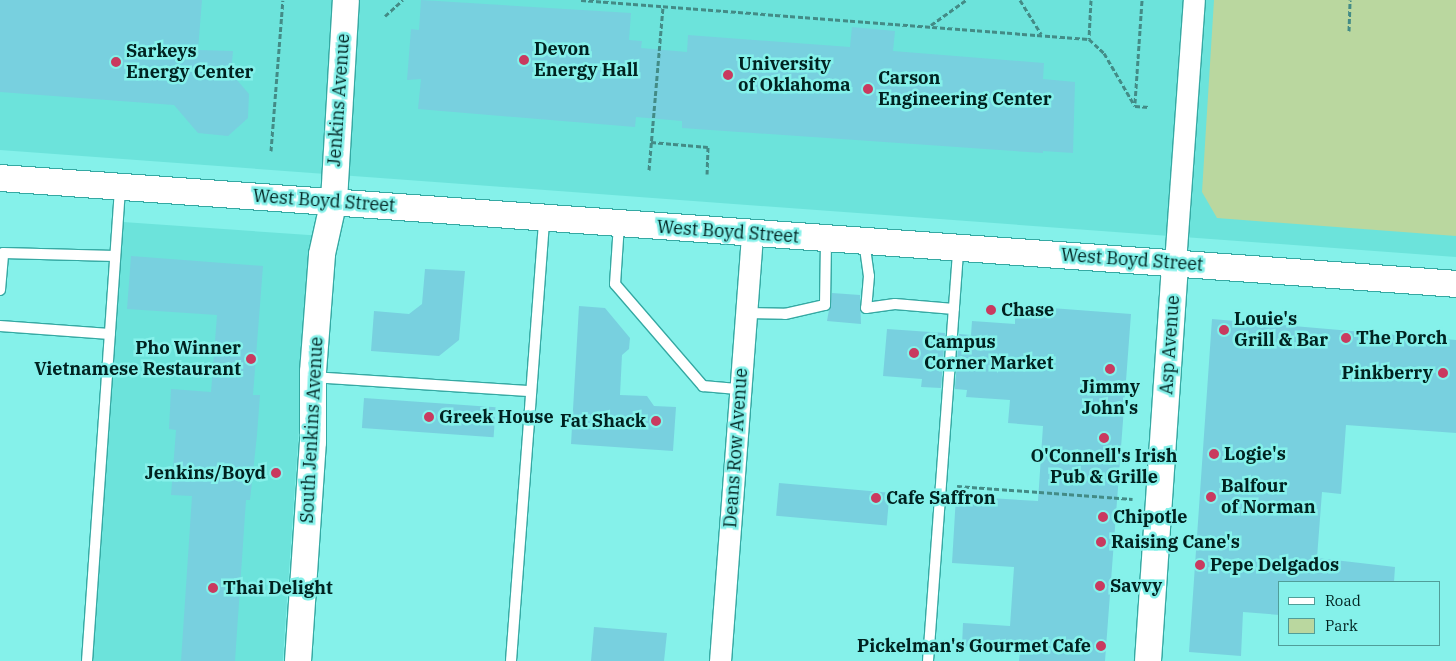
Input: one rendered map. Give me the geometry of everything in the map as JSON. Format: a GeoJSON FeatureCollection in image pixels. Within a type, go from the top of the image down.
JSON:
{"type":"FeatureCollection","features":[{"type":"Feature","properties":{"kind":"street","name":"Jenkins Avenue"},"geometry":{"type":"LineString","coordinates":[[334,200],[346,0]]}},
{"type":"Feature","properties":{"kind":"street","name":"Asp Avenue"},"geometry":{"type":"LineString","coordinates":[[1148,661],[1194,0]]}},
{"type":"Feature","properties":{"kind":"street","name":"West Boyd Street"},"geometry":{"type":"LineString","coordinates":[[0,178],[120,188],[334,200],[752,234],[958,247],[1456,284]]}},
{"type":"Feature","properties":{"kind":"street","name":"South Jenkins Avenue"},"geometry":{"type":"LineString","coordinates":[[298,661],[313,442],[313,377],[322,254],[334,200]]}},
{"type":"Feature","properties":{"kind":"street","name":"Deans Row Avenue"},"geometry":{"type":"LineString","coordinates":[[720,661],[752,234]]}},
{"type":"Feature","properties":{"kind":"lane"},"geometry":{"type":"LineString","coordinates":[[87,661],[120,188]]}},
{"type":"Feature","properties":{"kind":"lane"},"geometry":{"type":"LineString","coordinates":[[511,661],[544,218]]}},
{"type":"Feature","properties":{"kind":"lane"},"geometry":{"type":"LineString","coordinates":[[619,224],[615,284],[703,386],[740,388]]}},
{"type":"Feature","properties":{"kind":"lane"},"geometry":{"type":"LineString","coordinates":[[746,313],[785,314],[826,305],[826,239]]}},
{"type":"Feature","properties":{"kind":"lane"},"geometry":{"type":"LineString","coordinates":[[864,241],[868,276],[866,308],[894,304],[954,308]]}},
{"type":"Feature","properties":{"kind":"lane"},"geometry":{"type":"LineString","coordinates":[[928,661],[958,247]]}},
{"type":"Feature","properties":{"kind":"lane"},"geometry":{"type":"LineString","coordinates":[[0,290],[3,253],[116,256]]}},
{"type":"Feature","properties":{"kind":"lane"},"geometry":{"type":"LineString","coordinates":[[0,326],[110,334]]}},
{"type":"Feature","properties":{"kind":"lane"},"geometry":{"type":"LineString","coordinates":[[313,377],[531,391]]}},
{"type":"Feature","properties":{"kind":"path"},"geometry":{"type":"LineString","coordinates":[[271,151],[283,0]]}},
{"type":"Feature","properties":{"kind":"path"},"geometry":{"type":"LineString","coordinates":[[385,16],[403,0]]}},
{"type":"Feature","properties":{"kind":"path"},"geometry":{"type":"LineString","coordinates":[[581,0],[1088,38],[1104,53],[1134,106]]}},
{"type":"Feature","properties":{"kind":"path"},"geometry":{"type":"LineString","coordinates":[[930,25],[966,0]]}},
{"type":"Feature","properties":{"kind":"path"},"geometry":{"type":"LineString","coordinates":[[1020,0],[1041,34]]}},
{"type":"Feature","properties":{"kind":"path"},"geometry":{"type":"LineString","coordinates":[[1088,38],[1091,0]]}},
{"type":"Feature","properties":{"kind":"path"},"geometry":{"type":"LineString","coordinates":[[1134,106],[1142,0]]}},
{"type":"Feature","properties":{"kind":"path"},"geometry":{"type":"LineString","coordinates":[[1349,31],[1350,0]]}},
{"type":"Feature","properties":{"kind":"path"},"geometry":{"type":"LineString","coordinates":[[649,170],[663,6]]}},
{"type":"Feature","properties":{"kind":"path"},"geometry":{"type":"LineString","coordinates":[[1134,106],[1149,107]]}},
{"type":"Feature","properties":{"kind":"path"},"geometry":{"type":"LineString","coordinates":[[651,142],[708,147],[707,174]]}},
{"type":"Feature","properties":{"kind":"path"},"geometry":{"type":"LineString","coordinates":[[941,485],[1159,501]]}},
{"type":"Feature","properties":{"kind":"shaded area","name":"University of Oklahoma"},"geometry":{"type":"Polygon","coordinates":[[[0,0],[1456,0],[1456,257],[0,150],[0,0]]]}},
{"type":"Feature","properties":{"kind":"shaded area"},"geometry":{"type":"Polygon","coordinates":[[[123,222],[313,235],[283,661],[92,661],[123,222]]]}},
{"type":"Feature","properties":{"kind":"green space"},"geometry":{"type":"Polygon","coordinates":[[[1214,0],[1456,0],[1456,236],[1217,218],[1202,192],[1214,0]]]}},
{"type":"Feature","properties":{"kind":"building","name":"Sarkeys Energy Center"},"geometry":{"type":"Polygon","coordinates":[[[0,0],[202,0],[198,50],[233,51],[231,73],[249,94],[248,118],[228,136],[198,133],[174,105],[0,92],[0,0]]]}},
{"type":"Feature","properties":{"kind":"building"},"geometry":{"type":"Polygon","coordinates":[[[421,0],[631,13],[629,40],[642,41],[641,48],[687,52],[688,35],[850,47],[852,27],[895,31],[893,51],[1044,63],[1043,79],[1075,82],[1073,153],[1043,151],[1043,153],[682,128],[682,121],[636,117],[635,127],[418,109],[421,79],[407,80],[411,29],[419,30],[421,0]]]}},
{"type":"Feature","properties":{"kind":"building"},"geometry":{"type":"Polygon","coordinates":[[[131,256],[263,266],[253,395],[260,395],[250,500],[246,500],[235,661],[181,661],[192,496],[171,495],[176,430],[169,429],[171,389],[211,392],[217,315],[127,309],[131,256]]]}},
{"type":"Feature","properties":{"kind":"building"},"geometry":{"type":"Polygon","coordinates":[[[425,269],[465,271],[459,340],[439,356],[371,351],[374,311],[409,314],[422,304],[425,269]]]}},
{"type":"Feature","properties":{"kind":"building"},"geometry":{"type":"Polygon","coordinates":[[[832,293],[860,295],[861,324],[827,321],[832,293]]]}},
{"type":"Feature","properties":{"kind":"building"},"geometry":{"type":"Polygon","coordinates":[[[579,306],[605,308],[630,338],[629,349],[622,355],[620,395],[647,396],[654,406],[676,407],[673,451],[571,444],[579,306]]]}},
{"type":"Feature","properties":{"kind":"building"},"geometry":{"type":"Polygon","coordinates":[[[1051,308],[1131,314],[1105,661],[1019,661],[1020,651],[962,646],[963,623],[1010,626],[1014,567],[952,563],[956,496],[1038,501],[1043,426],[1008,423],[1010,400],[966,397],[967,390],[955,389],[959,334],[971,335],[972,321],[1015,324],[1015,309],[1050,312],[1051,308]]]}},
{"type":"Feature","properties":{"kind":"building"},"geometry":{"type":"Polygon","coordinates":[[[1212,319],[1456,340],[1456,433],[1346,425],[1341,494],[1322,492],[1317,558],[1395,567],[1394,581],[1278,581],[1278,615],[1243,612],[1241,656],[1189,652],[1212,319]]]}},
{"type":"Feature","properties":{"kind":"building","name":"Campus Corner Market"},"geometry":{"type":"Polygon","coordinates":[[[887,329],[945,333],[941,388],[921,387],[922,379],[883,376],[887,329]]]}},
{"type":"Feature","properties":{"kind":"building","name":"Greek House"},"geometry":{"type":"Polygon","coordinates":[[[364,398],[496,407],[494,437],[362,428],[364,398]]]}},
{"type":"Feature","properties":{"kind":"building"},"geometry":{"type":"Polygon","coordinates":[[[779,483],[890,493],[887,526],[776,516],[779,483]]]}},
{"type":"Feature","properties":{"kind":"building"},"geometry":{"type":"Polygon","coordinates":[[[594,627],[667,633],[664,661],[591,661],[594,627]]]}},
{"type":"Feature","properties":{"kind":"place","name":"Devon Energy Hall"},"geometry":{"type":"Point","coordinates":[524,60]}},
{"type":"Feature","properties":{"kind":"place","name":"Sarkeys Energy Center"},"geometry":{"type":"Point","coordinates":[116,62]}},
{"type":"Feature","properties":{"kind":"place","name":"University of Oklahoma"},"geometry":{"type":"Point","coordinates":[728,75]}},
{"type":"Feature","properties":{"kind":"place","name":"Carson Engineering Center"},"geometry":{"type":"Point","coordinates":[868,89]}},
{"type":"Feature","properties":{"kind":"place","name":"Chase"},"geometry":{"type":"Point","coordinates":[991,310]}},
{"type":"Feature","properties":{"kind":"place","name":"Louie's Grill & Bar"},"geometry":{"type":"Point","coordinates":[1224,330]}},
{"type":"Feature","properties":{"kind":"place","name":"The Porch"},"geometry":{"type":"Point","coordinates":[1346,338]}},
{"type":"Feature","properties":{"kind":"place","name":"Campus Corner Market"},"geometry":{"type":"Point","coordinates":[914,353]}},
{"type":"Feature","properties":{"kind":"place","name":"Pho Winner Vietnamese Restaurant"},"geometry":{"type":"Point","coordinates":[251,359]}},
{"type":"Feature","properties":{"kind":"place","name":"Jimmy John's"},"geometry":{"type":"Point","coordinates":[1110,369]}},
{"type":"Feature","properties":{"kind":"place","name":"Pinkberry"},"geometry":{"type":"Point","coordinates":[1443,373]}},
{"type":"Feature","properties":{"kind":"place","name":"Greek House"},"geometry":{"type":"Point","coordinates":[429,417]}},
{"type":"Feature","properties":{"kind":"place","name":"Fat Shack"},"geometry":{"type":"Point","coordinates":[656,421]}},
{"type":"Feature","properties":{"kind":"place","name":"O'Connell's Irish Pub & Grille"},"geometry":{"type":"Point","coordinates":[1104,438]}},
{"type":"Feature","properties":{"kind":"place","name":"Logie's"},"geometry":{"type":"Point","coordinates":[1214,454]}},
{"type":"Feature","properties":{"kind":"place","name":"Jenkins/Boyd"},"geometry":{"type":"Point","coordinates":[276,473]}},
{"type":"Feature","properties":{"kind":"place","name":"Balfour of Norman"},"geometry":{"type":"Point","coordinates":[1211,497]}},
{"type":"Feature","properties":{"kind":"place","name":"Cafe Saffron"},"geometry":{"type":"Point","coordinates":[876,498]}},
{"type":"Feature","properties":{"kind":"place","name":"Chipotle"},"geometry":{"type":"Point","coordinates":[1103,517]}},
{"type":"Feature","properties":{"kind":"place","name":"Raising Cane's"},"geometry":{"type":"Point","coordinates":[1101,542]}},
{"type":"Feature","properties":{"kind":"place","name":"Pepe Delgados"},"geometry":{"type":"Point","coordinates":[1200,565]}},
{"type":"Feature","properties":{"kind":"place","name":"Savvy"},"geometry":{"type":"Point","coordinates":[1100,586]}},
{"type":"Feature","properties":{"kind":"place","name":"Thai Delight"},"geometry":{"type":"Point","coordinates":[213,588]}},
{"type":"Feature","properties":{"kind":"place","name":"Pickelman's Gourmet Cafe"},"geometry":{"type":"Point","coordinates":[1101,646]}}]}
